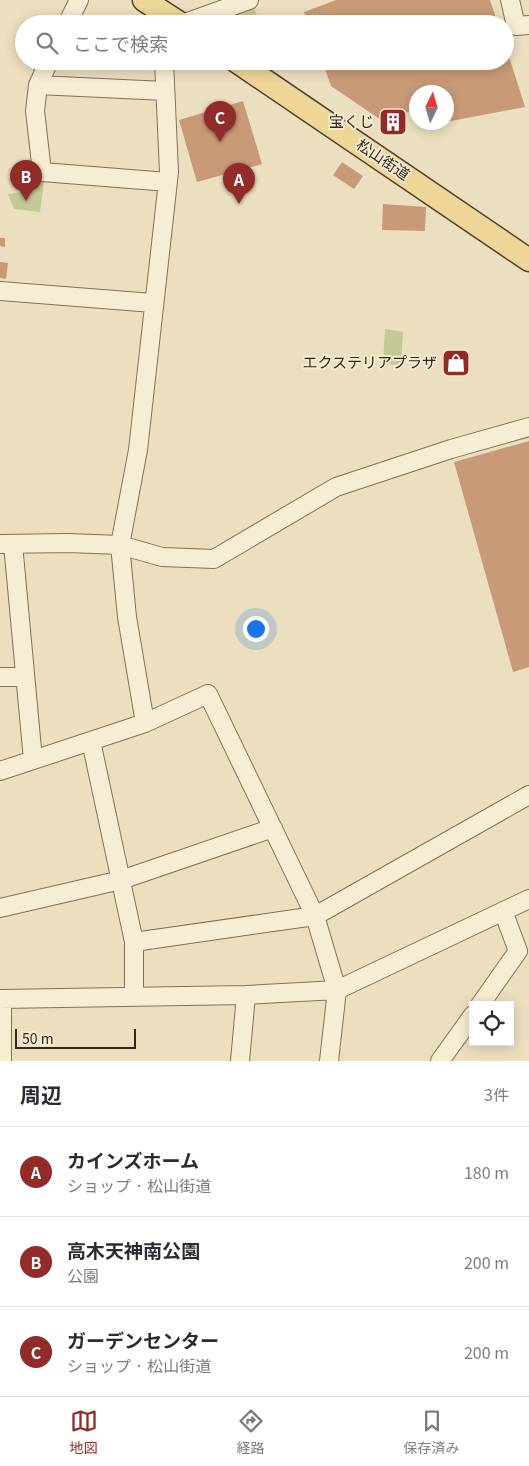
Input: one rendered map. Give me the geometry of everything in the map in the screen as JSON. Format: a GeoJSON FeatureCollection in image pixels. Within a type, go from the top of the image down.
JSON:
{"type":"FeatureCollection","features":[{"type":"Feature","properties":{"kind":"main road"},"geometry":{"type":"LineString","coordinates":[[155,8],[167,15]]}},
{"type":"Feature","properties":{"kind":"main road","name":"松山街道"},"geometry":{"type":"LineString","coordinates":[[249,70],[529,260]]}},
{"type":"Feature","properties":{"kind":"street"},"geometry":{"type":"LineString","coordinates":[[72,15],[79,0]]}},
{"type":"Feature","properties":{"kind":"street"},"geometry":{"type":"LineString","coordinates":[[207,15],[249,0]]}},
{"type":"Feature","properties":{"kind":"street"},"geometry":{"type":"LineString","coordinates":[[510,0],[513,15]]}},
{"type":"Feature","properties":{"kind":"street"},"geometry":{"type":"LineString","coordinates":[[514,17],[516,26],[529,25]]}},
{"type":"Feature","properties":{"kind":"street"},"geometry":{"type":"LineString","coordinates":[[45,70],[38,85],[35,111],[42,172],[168,182]]}},
{"type":"Feature","properties":{"kind":"street"},"geometry":{"type":"LineString","coordinates":[[145,723],[127,617],[120,545],[138,450],[168,182],[164,70]]}},
{"type":"Feature","properties":{"kind":"street"},"geometry":{"type":"LineString","coordinates":[[38,85],[165,91]]}},
{"type":"Feature","properties":{"kind":"street"},"geometry":{"type":"LineString","coordinates":[[0,291],[153,303]]}},
{"type":"Feature","properties":{"kind":"street"},"geometry":{"type":"LineString","coordinates":[[33,760],[25,677],[6,544],[68,543],[120,545],[162,557],[214,559],[336,487],[450,449],[529,427]]}},
{"type":"Feature","properties":{"kind":"street"},"geometry":{"type":"LineString","coordinates":[[0,677],[25,677]]}},
{"type":"Feature","properties":{"kind":"street"},"geometry":{"type":"LineString","coordinates":[[0,771],[145,723],[208,694],[315,916],[338,990],[329,1061]]}},
{"type":"Feature","properties":{"kind":"street"},"geometry":{"type":"LineString","coordinates":[[91,741],[134,942],[134,997]]}},
{"type":"Feature","properties":{"kind":"street"},"geometry":{"type":"LineString","coordinates":[[134,942],[315,916],[528,798]]}},
{"type":"Feature","properties":{"kind":"street"},"geometry":{"type":"LineString","coordinates":[[0,908],[121,880],[273,828]]}},
{"type":"Feature","properties":{"kind":"street"},"geometry":{"type":"LineString","coordinates":[[2,1061],[1,999],[134,997],[338,990],[529,899]]}},
{"type":"Feature","properties":{"kind":"street"},"geometry":{"type":"LineString","coordinates":[[483,1001],[518,952],[503,911]]}},
{"type":"Feature","properties":{"kind":"street"},"geometry":{"type":"LineString","coordinates":[[240,1061],[246,994]]}},
{"type":"Feature","properties":{"kind":"street"},"geometry":{"type":"LineString","coordinates":[[440,1061],[469,1021]]}},
{"type":"Feature","properties":{"kind":"green space"},"geometry":{"type":"Polygon","coordinates":[[[253,4],[257,15],[228,15],[253,4]]]}},
{"type":"Feature","properties":{"kind":"green space"},"geometry":{"type":"Polygon","coordinates":[[[44,181],[40,212],[14,209],[8,194],[32,191],[34,182],[44,181]]]}},
{"type":"Feature","properties":{"kind":"green space"},"geometry":{"type":"Polygon","coordinates":[[[385,329],[403,332],[401,365],[383,364],[385,329]]]}},
{"type":"Feature","properties":{"kind":"building"},"geometry":{"type":"Polygon","coordinates":[[[336,0],[490,0],[495,15],[305,15],[304,12],[336,0]]]}},
{"type":"Feature","properties":{"kind":"building"},"geometry":{"type":"Polygon","coordinates":[[[325,70],[513,70],[525,107],[454,120],[454,85],[409,85],[409,112],[381,120],[331,86],[325,70]]]}},
{"type":"Feature","properties":{"kind":"building"},"geometry":{"type":"Polygon","coordinates":[[[243,101],[262,164],[197,182],[179,120],[243,101]]]}},
{"type":"Feature","properties":{"kind":"building","name":"宝くじ"},"geometry":{"type":"Polygon","coordinates":[[[395,118],[397,124],[391,126],[389,120],[395,118]]]}},
{"type":"Feature","properties":{"kind":"building"},"geometry":{"type":"Polygon","coordinates":[[[342,162],[363,176],[354,189],[333,175],[342,162]]]}},
{"type":"Feature","properties":{"kind":"building"},"geometry":{"type":"Polygon","coordinates":[[[383,204],[426,207],[425,231],[382,230],[383,204]]]}},
{"type":"Feature","properties":{"kind":"building"},"geometry":{"type":"Polygon","coordinates":[[[0,238],[5,238],[5,247],[0,246],[0,238]]]}},
{"type":"Feature","properties":{"kind":"building"},"geometry":{"type":"Polygon","coordinates":[[[0,262],[8,263],[6,279],[0,278],[0,262]]]}},
{"type":"Feature","properties":{"kind":"building"},"geometry":{"type":"Polygon","coordinates":[[[529,441],[529,667],[513,672],[454,462],[529,441]]]}},
{"type":"Feature","properties":{"kind":"place","name":"宝くじ"},"geometry":{"type":"Point","coordinates":[393,122]}},
{"type":"Feature","properties":{"kind":"place","name":"ガーデンセンター"},"geometry":{"type":"Point","coordinates":[220,142]}},
{"type":"Feature","properties":{"kind":"place","name":"高木天神南公園"},"geometry":{"type":"Point","coordinates":[26,201]}},
{"type":"Feature","properties":{"kind":"place","name":"カインズホーム"},"geometry":{"type":"Point","coordinates":[239,204]}},
{"type":"Feature","properties":{"kind":"place","name":"エクステリアプラザ"},"geometry":{"type":"Point","coordinates":[456,363]}}]}
